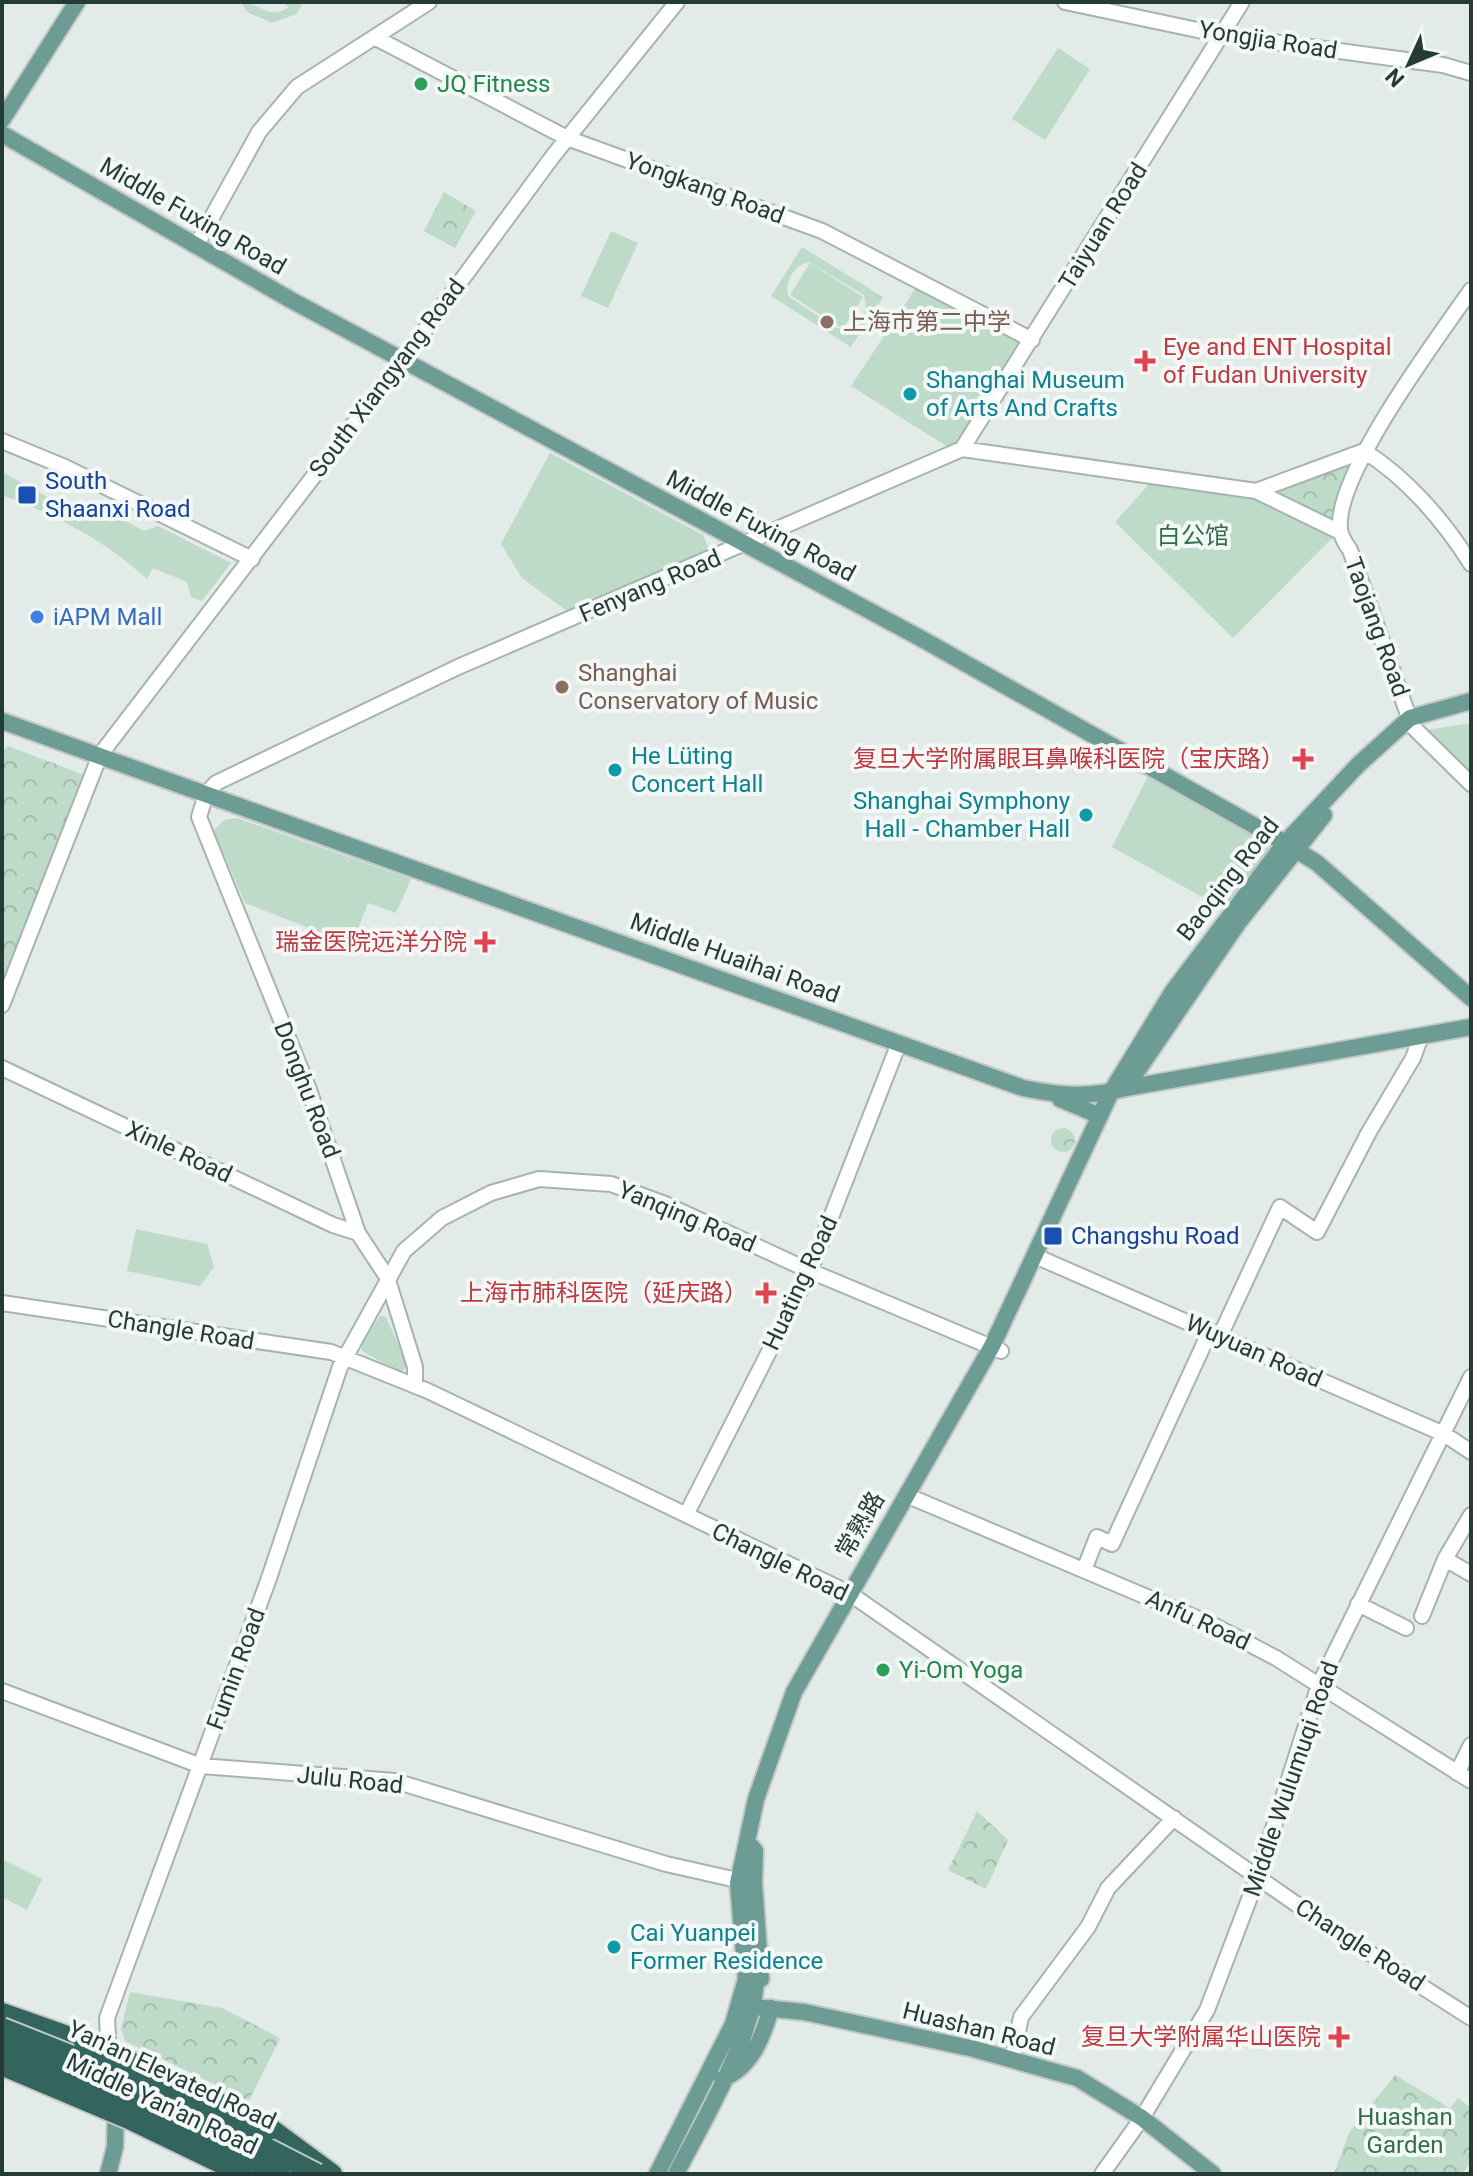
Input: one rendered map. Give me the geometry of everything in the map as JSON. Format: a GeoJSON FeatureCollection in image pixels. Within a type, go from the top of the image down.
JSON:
{"type":"FeatureCollection","features":[{"type":"Feature","properties":{"kind":"highway"},"geometry":{"type":"LineString","coordinates":[[2,2011],[179,2083],[271,2129],[331,2174]]}},
{"type":"Feature","properties":{"kind":"highway","name":"Yan'an Elevated Road"},"geometry":{"type":"LineString","coordinates":[[2,2027],[143,2084],[317,2174]]}},
{"type":"Feature","properties":{"kind":"highway","name":"Yan'an Elevated Road"},"geometry":{"type":"LineString","coordinates":[[2,2047],[160,2113],[280,2174]]}},
{"type":"Feature","properties":{"kind":"highway"},"geometry":{"type":"LineString","coordinates":[[2,2063],[243,2174]]}},
{"type":"Feature","properties":{"kind":"main road"},"geometry":{"type":"LineString","coordinates":[[2,120],[77,2]]}},
{"type":"Feature","properties":{"kind":"main road","name":"Middle Fuxing Road"},"geometry":{"type":"LineString","coordinates":[[2,134],[402,361],[747,545],[1290,846],[1317,863],[1471,998]]}},
{"type":"Feature","properties":{"kind":"main road"},"geometry":{"type":"LineString","coordinates":[[1411,722],[1471,701]]}},
{"type":"Feature","properties":{"kind":"main road"},"geometry":{"type":"LineString","coordinates":[[1411,722],[1471,713]]}},
{"type":"Feature","properties":{"kind":"main road","name":"Middle Huaihai Road"},"geometry":{"type":"LineString","coordinates":[[2,721],[899,1043],[1044,1092],[1091,1097],[1471,1027]]}},
{"type":"Feature","properties":{"kind":"main road","name":"Baoqing Road"},"geometry":{"type":"LineString","coordinates":[[1118,1090],[1173,991],[1290,846],[1411,722]]}},
{"type":"Feature","properties":{"kind":"main road"},"geometry":{"type":"LineString","coordinates":[[1039,1258],[1100,1116],[1118,1090]]}},
{"type":"Feature","properties":{"kind":"main road"},"geometry":{"type":"LineString","coordinates":[[657,2174],[745,2006],[756,1973],[742,1882],[785,1734],[852,1596],[996,1349],[1118,1090]]}},
{"type":"Feature","properties":{"kind":"main road"},"geometry":{"type":"LineString","coordinates":[[1044,1092],[1100,1116]]}},
{"type":"Feature","properties":{"kind":"main road","name":"常熟路"},"geometry":{"type":"LineString","coordinates":[[742,1882],[753,1809],[771,1749],[794,1692],[852,1596]]}},
{"type":"Feature","properties":{"kind":"main road"},"geometry":{"type":"LineString","coordinates":[[745,2006],[760,1998],[762,1971],[754,1883],[755,1851],[752,1847]]}},
{"type":"Feature","properties":{"kind":"main road"},"geometry":{"type":"LineString","coordinates":[[676,2174],[746,2032],[745,2006]]}},
{"type":"Feature","properties":{"kind":"main road","name":"Huashan Road"},"geometry":{"type":"LineString","coordinates":[[745,2006],[771,2008],[1012,2060],[1077,2078],[1142,2118],[1213,2174]]}},
{"type":"Feature","properties":{"kind":"main road"},"geometry":{"type":"LineString","coordinates":[[722,2079],[739,2073],[760,2040],[771,2008]]}},
{"type":"Feature","properties":{"kind":"main road"},"geometry":{"type":"LineString","coordinates":[[2,2011],[107,2048],[277,2121],[331,2174]]}},
{"type":"Feature","properties":{"kind":"main road","name":"Middle Yan'an Road"},"geometry":{"type":"LineString","coordinates":[[2,2027],[111,2065],[331,2174]]}},
{"type":"Feature","properties":{"kind":"main road","name":"Middle Yan'an Road"},"geometry":{"type":"LineString","coordinates":[[2,2063],[258,2174]]}},
{"type":"Feature","properties":{"kind":"main road"},"geometry":{"type":"LineString","coordinates":[[108,2174],[115,2147],[116,2110],[111,2065]]}},
{"type":"Feature","properties":{"kind":"main road"},"geometry":{"type":"LineString","coordinates":[[2,2071],[116,2110],[236,2174]]}},
{"type":"Feature","properties":{"kind":"street"},"geometry":{"type":"LineString","coordinates":[[196,246],[259,132],[303,81],[429,2]]}},
{"type":"Feature","properties":{"kind":"street","name":"South Xiangyang Road"},"geometry":{"type":"LineString","coordinates":[[2,1005],[100,755],[402,361],[567,138],[677,2]]}},
{"type":"Feature","properties":{"kind":"street","name":"Yongjia Road"},"geometry":{"type":"LineString","coordinates":[[1065,2],[1221,35],[1443,65],[1471,73]]}},
{"type":"Feature","properties":{"kind":"street","name":"Taiyuan Road"},"geometry":{"type":"LineString","coordinates":[[962,449],[1242,2]]}},
{"type":"Feature","properties":{"kind":"street","name":"Yongkang Road"},"geometry":{"type":"LineString","coordinates":[[376,38],[567,138],[822,231],[1032,340]]}},
{"type":"Feature","properties":{"kind":"street","name":"Taojang Road"},"geometry":{"type":"LineString","coordinates":[[1471,290],[1364,451],[1348,486],[1340,532],[1350,550],[1411,722],[1471,784]]}},
{"type":"Feature","properties":{"kind":"street"},"geometry":{"type":"LineString","coordinates":[[2,441],[65,467],[252,559]]}},
{"type":"Feature","properties":{"kind":"street"},"geometry":{"type":"LineString","coordinates":[[962,449],[1256,491],[1340,532]]}},
{"type":"Feature","properties":{"kind":"street","name":"Fenyang Road"},"geometry":{"type":"LineString","coordinates":[[206,794],[216,783],[458,667],[747,545],[962,449]]}},
{"type":"Feature","properties":{"kind":"street"},"geometry":{"type":"LineString","coordinates":[[1256,491],[1364,451],[1386,465],[1451,533],[1471,564]]}},
{"type":"Feature","properties":{"kind":"street","name":"Donghu Road"},"geometry":{"type":"LineString","coordinates":[[206,794],[199,817],[308,1087],[358,1233],[387,1277],[415,1367],[415,1386]]}},
{"type":"Feature","properties":{"kind":"street"},"geometry":{"type":"LineString","coordinates":[[1084,1570],[1097,1537],[1112,1544],[1280,1207],[1317,1232],[1413,1058],[1421,1036]]}},
{"type":"Feature","properties":{"kind":"street","name":"Huating Road"},"geometry":{"type":"LineString","coordinates":[[686,1515],[810,1271],[899,1043]]}},
{"type":"Feature","properties":{"kind":"street","name":"Xinle Road"},"geometry":{"type":"LineString","coordinates":[[2,1068],[333,1225],[358,1233]]}},
{"type":"Feature","properties":{"kind":"street","name":"Yanqing Road"},"geometry":{"type":"LineString","coordinates":[[387,1277],[404,1251],[442,1218],[491,1193],[539,1179],[611,1184],[665,1204],[810,1271],[996,1349]]}},
{"type":"Feature","properties":{"kind":"street","name":"Wuyuan Road"},"geometry":{"type":"LineString","coordinates":[[1039,1258],[1444,1434],[1471,1452]]}},
{"type":"Feature","properties":{"kind":"street","name":"Fumin Road"},"geometry":{"type":"LineString","coordinates":[[111,2065],[107,2048],[107,2018],[201,1766],[344,1357],[387,1277]]}},
{"type":"Feature","properties":{"kind":"street","name":"Changle Road"},"geometry":{"type":"LineString","coordinates":[[2,1303],[331,1352],[415,1386],[686,1515],[852,1596],[1258,1876],[1471,2018]]}},
{"type":"Feature","properties":{"kind":"street","name":"Middle Wulumuqi Road"},"geometry":{"type":"LineString","coordinates":[[1102,2174],[1142,2118],[1202,2020],[1258,1876],[1319,1685],[1471,1377]]}},
{"type":"Feature","properties":{"kind":"street","name":"Anfu Road"},"geometry":{"type":"LineString","coordinates":[[909,1497],[1213,1625],[1319,1685],[1471,1781]]}},
{"type":"Feature","properties":{"kind":"street"},"geometry":{"type":"LineString","coordinates":[[1422,1616],[1445,1559],[1471,1515]]}},
{"type":"Feature","properties":{"kind":"street"},"geometry":{"type":"LineString","coordinates":[[1445,1559],[1471,1574]]}},
{"type":"Feature","properties":{"kind":"street"},"geometry":{"type":"LineString","coordinates":[[1358,1604],[1406,1628]]}},
{"type":"Feature","properties":{"kind":"street","name":"Julu Road"},"geometry":{"type":"LineString","coordinates":[[2,1691],[201,1766],[395,1781],[666,1864],[742,1882]]}},
{"type":"Feature","properties":{"kind":"street"},"geometry":{"type":"LineString","coordinates":[[1457,1773],[1471,1745]]}},
{"type":"Feature","properties":{"kind":"street"},"geometry":{"type":"LineString","coordinates":[[1012,2060],[1021,2017],[1088,1927],[1108,1888],[1174,1818]]}},
{"type":"Feature","properties":{"kind":"green space"},"geometry":{"type":"Polygon","coordinates":[[[241,2],[275,13],[289,7],[282,2],[304,2],[296,14],[272,23],[247,12],[241,2]]]}},
{"type":"Feature","properties":{"kind":"green space"},"geometry":{"type":"Polygon","coordinates":[[[1058,48],[1090,69],[1045,140],[1012,119],[1058,48]]]}},
{"type":"Feature","properties":{"kind":"green space"},"geometry":{"type":"Polygon","coordinates":[[[444,192],[476,211],[455,248],[424,231],[444,192]]]}},
{"type":"Feature","properties":{"kind":"green space"},"geometry":{"type":"Polygon","coordinates":[[[611,231],[638,243],[608,308],[581,296],[611,231]]]}},
{"type":"Feature","properties":{"kind":"green space"},"geometry":{"type":"Polygon","coordinates":[[[802,247],[883,297],[851,347],[771,296],[802,247]],[[809,262],[795,270],[788,285],[788,296],[836,328],[851,329],[866,309],[864,295],[809,262]]]}},
{"type":"Feature","properties":{"kind":"green space"},"geometry":{"type":"Polygon","coordinates":[[[810,263],[863,297],[843,329],[790,295],[810,263]]]}},
{"type":"Feature","properties":{"kind":"green space"},"geometry":{"type":"Polygon","coordinates":[[[917,286],[1026,343],[959,445],[951,449],[851,386],[917,286]]]}},
{"type":"Feature","properties":{"kind":"green space"},"geometry":{"type":"Polygon","coordinates":[[[550,453],[703,535],[708,547],[705,552],[567,611],[522,578],[501,544],[550,453]]]}},
{"type":"Feature","properties":{"kind":"green space"},"geometry":{"type":"Polygon","coordinates":[[[1353,462],[1333,524],[1272,494],[1353,462]]]}},
{"type":"Feature","properties":{"kind":"green space"},"geometry":{"type":"Polygon","coordinates":[[[2,472],[53,500],[95,505],[144,531],[158,526],[231,563],[202,601],[191,597],[187,582],[153,568],[147,579],[114,552],[79,530],[2,495],[2,472]]]}},
{"type":"Feature","properties":{"kind":"green space","name":"白公馆"},"geometry":{"type":"Polygon","coordinates":[[[1152,481],[1258,499],[1335,535],[1233,638],[1115,522],[1152,481]]]}},
{"type":"Feature","properties":{"kind":"green space"},"geometry":{"type":"Polygon","coordinates":[[[1471,723],[1471,774],[1427,730],[1471,723]]]}},
{"type":"Feature","properties":{"kind":"green space"},"geometry":{"type":"Polygon","coordinates":[[[8,746],[82,774],[84,783],[2,1005],[2,751],[8,746]]]}},
{"type":"Feature","properties":{"kind":"green space"},"geometry":{"type":"Polygon","coordinates":[[[1149,774],[1276,846],[1224,909],[1112,847],[1149,774]]]}},
{"type":"Feature","properties":{"kind":"green space"},"geometry":{"type":"Polygon","coordinates":[[[237,818],[411,879],[396,913],[368,903],[352,945],[245,903],[214,831],[224,820],[237,818]]]}},
{"type":"Feature","properties":{"kind":"green space"},"geometry":{"type":"Polygon","coordinates":[[[1063,1128],[1072,1131],[1075,1140],[1072,1149],[1063,1152],[1054,1149],[1051,1140],[1054,1131],[1063,1128]]]}},
{"type":"Feature","properties":{"kind":"green space"},"geometry":{"type":"Polygon","coordinates":[[[136,1229],[207,1244],[214,1267],[200,1286],[127,1271],[136,1229]]]}},
{"type":"Feature","properties":{"kind":"green space"},"geometry":{"type":"Polygon","coordinates":[[[380,1316],[386,1317],[407,1364],[404,1370],[397,1371],[362,1351],[361,1345],[380,1316]]]}},
{"type":"Feature","properties":{"kind":"green space"},"geometry":{"type":"Polygon","coordinates":[[[977,1811],[1008,1840],[986,1889],[948,1870],[977,1811]]]}},
{"type":"Feature","properties":{"kind":"green space"},"geometry":{"type":"Polygon","coordinates":[[[2,1859],[42,1879],[27,1910],[2,1897],[2,1859]]]}},
{"type":"Feature","properties":{"kind":"green space"},"geometry":{"type":"Polygon","coordinates":[[[130,1992],[222,2008],[280,2038],[249,2101],[125,2041],[121,2028],[130,1992]]]}},
{"type":"Feature","properties":{"kind":"green space","name":"Huashan Garden"},"geometry":{"type":"Polygon","coordinates":[[[1395,2075],[1450,2108],[1458,2098],[1471,2108],[1471,2161],[1462,2174],[1334,2174],[1349,2133],[1395,2075]]]}},
{"type":"Feature","properties":{"kind":"place","name":"JQ Fitness"},"geometry":{"type":"Point","coordinates":[421,84]}},
{"type":"Feature","properties":{"kind":"place","name":"上海市第二中学"},"geometry":{"type":"Point","coordinates":[827,322]}},
{"type":"Feature","properties":{"kind":"place","name":"Eye and ENT Hospital of Fudan University"},"geometry":{"type":"Point","coordinates":[1145,361]}},
{"type":"Feature","properties":{"kind":"place","name":"Shanghai Museum of Arts And Crafts"},"geometry":{"type":"Point","coordinates":[910,394]}},
{"type":"Feature","properties":{"kind":"place","name":"South Shaanxi Road"},"geometry":{"type":"Point","coordinates":[27,495]}},
{"type":"Feature","properties":{"kind":"place","name":"iAPM Mall"},"geometry":{"type":"Point","coordinates":[37,617]}},
{"type":"Feature","properties":{"kind":"place","name":"Shanghai Conservatory of Music"},"geometry":{"type":"Point","coordinates":[562,687]}},
{"type":"Feature","properties":{"kind":"place","name":"复旦大学附属眼耳鼻喉科医院（宝庆路）"},"geometry":{"type":"Point","coordinates":[1303,759]}},
{"type":"Feature","properties":{"kind":"place","name":"He Lüting Concert Hall"},"geometry":{"type":"Point","coordinates":[615,770]}},
{"type":"Feature","properties":{"kind":"place","name":"Shanghai Symphony Hall - Chamber Hall"},"geometry":{"type":"Point","coordinates":[1086,815]}},
{"type":"Feature","properties":{"kind":"place","name":"瑞金医院远洋分院"},"geometry":{"type":"Point","coordinates":[485,942]}},
{"type":"Feature","properties":{"kind":"place","name":"Changshu Road"},"geometry":{"type":"Point","coordinates":[1053,1236]}},
{"type":"Feature","properties":{"kind":"place","name":"上海市肺科医院（延庆路）"},"geometry":{"type":"Point","coordinates":[766,1293]}},
{"type":"Feature","properties":{"kind":"place","name":"Yi-Om Yoga"},"geometry":{"type":"Point","coordinates":[883,1670]}},
{"type":"Feature","properties":{"kind":"place","name":"Cai Yuanpei Former Residence"},"geometry":{"type":"Point","coordinates":[614,1947]}},
{"type":"Feature","properties":{"kind":"place","name":"复旦大学附属华山医院"},"geometry":{"type":"Point","coordinates":[1339,2037]}}]}
